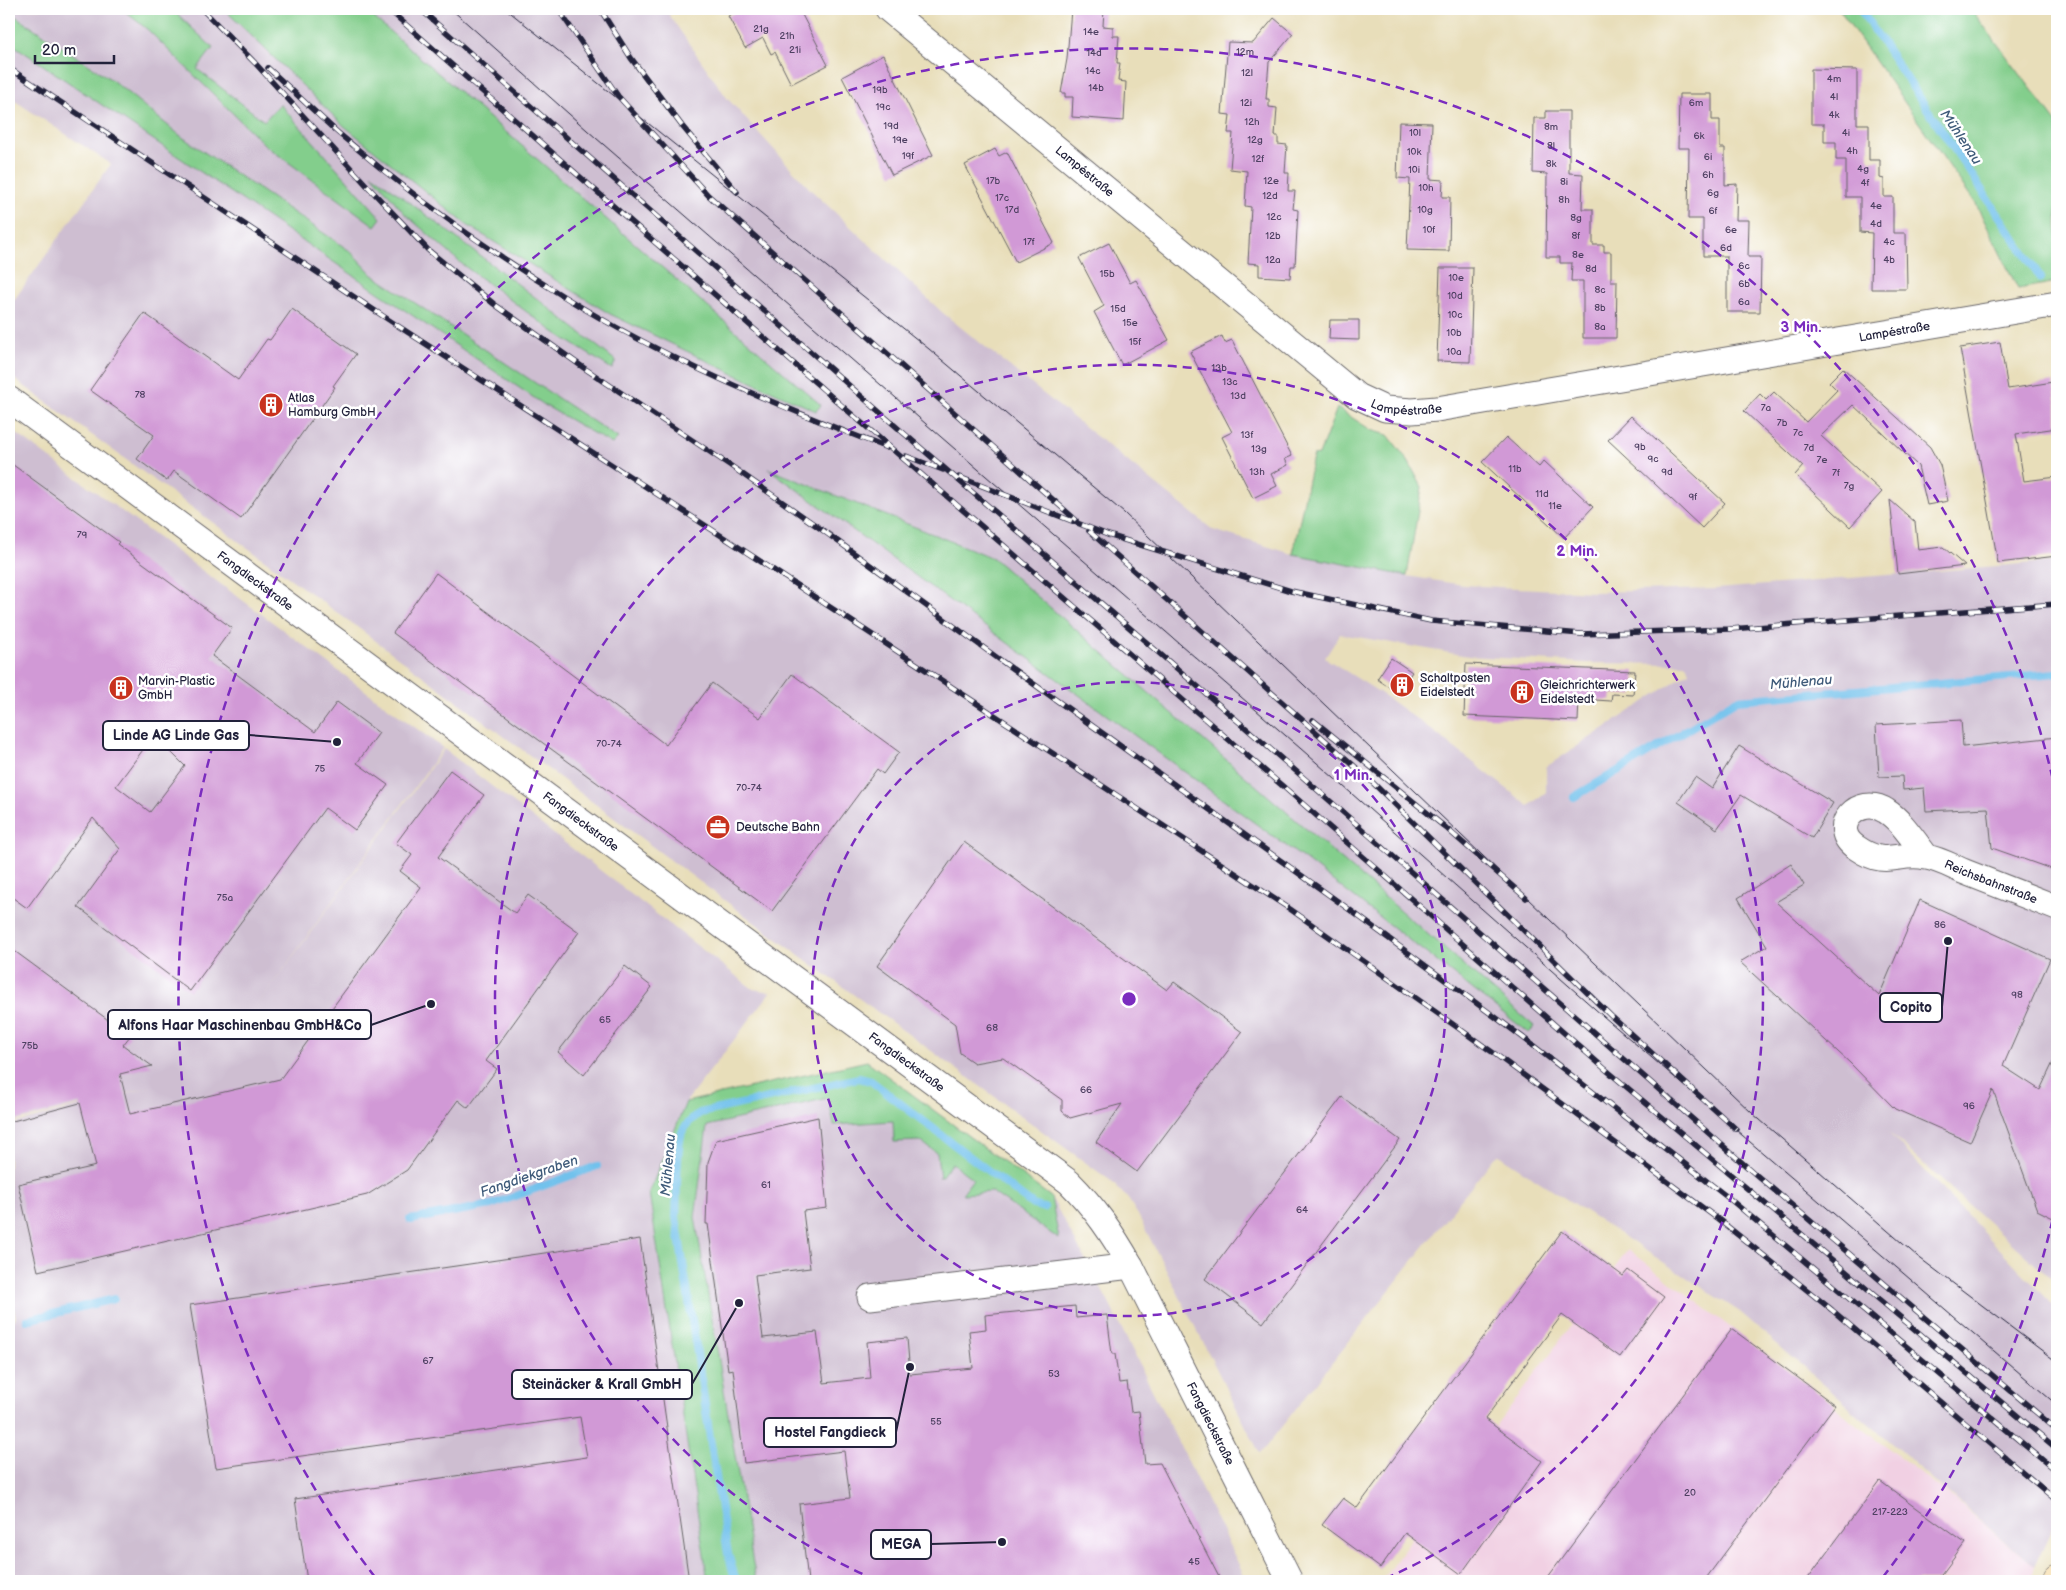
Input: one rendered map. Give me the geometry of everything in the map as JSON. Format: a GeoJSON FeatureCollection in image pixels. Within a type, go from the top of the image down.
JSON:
{"type":"FeatureCollection","features":[{"type":"Feature","properties":{"kind":"street","name":"Lampéstraße"},"geometry":{"type":"LineString","coordinates":[[888,9],[1357,396],[1385,409],[1412,411],[1436,409],[2057,304]]}},
{"type":"Feature","properties":{"kind":"street","name":"Fangdieckstraße"},"geometry":{"type":"LineString","coordinates":[[9,398],[1069,1182],[1092,1206],[1111,1232],[1131,1266],[1290,1581]]}},
{"type":"Feature","properties":{"kind":"street","name":"Reichsbahnstraße"},"geometry":{"type":"LineString","coordinates":[[1926,856],[2057,908]]}},
{"type":"Feature","properties":{"kind":"street"},"geometry":{"type":"LineString","coordinates":[[870,1297],[1131,1266]]}},
{"type":"Feature","properties":{"kind":"shaded area"},"geometry":{"type":"Polygon","coordinates":[[[9,9],[665,9],[727,98],[810,189],[943,313],[1213,530],[1293,554],[1407,576],[1463,585],[1593,592],[1717,589],[2057,561],[2057,1284],[1887,1131],[2057,1309],[2057,1517],[2034,1567],[1740,1312],[1497,1154],[1260,1454],[1138,1215],[1128,1199],[1111,1181],[770,934],[357,627],[9,375],[9,307],[111,164],[9,97],[9,9]],[[1340,634],[1325,658],[1379,692],[1429,728],[1529,806],[1546,792],[1546,767],[1689,672],[1686,664],[1586,663],[1468,656],[1340,634]]]}},
{"type":"Feature","properties":{"kind":"shaded area"},"geometry":{"type":"Polygon","coordinates":[[[9,428],[443,748],[246,1021],[444,749],[753,989],[771,992],[686,1102],[649,1193],[708,1581],[9,1581],[9,1328],[16,1317],[9,1292],[9,1125],[154,1086],[9,1123],[9,428]]]}},
{"type":"Feature","properties":{"kind":"shaded area"},"geometry":{"type":"Polygon","coordinates":[[[896,1082],[1051,1197],[1109,1303],[1247,1581],[756,1581],[695,1217],[707,1126],[896,1082]]]}},
{"type":"Feature","properties":{"kind":"shaded area"},"geometry":{"type":"Polygon","coordinates":[[[1628,1249],[1947,1493],[2034,1567],[2029,1581],[1381,1581],[1628,1249]]]}},
{"type":"Feature","properties":{"kind":"green space"},"geometry":{"type":"Polygon","coordinates":[[[122,9],[172,9],[213,48],[197,69],[264,121],[280,104],[381,218],[375,226],[265,145],[148,30],[122,9]]]}},
{"type":"Feature","properties":{"kind":"green space"},"geometry":{"type":"Polygon","coordinates":[[[224,9],[364,9],[821,405],[816,411],[610,314],[467,225],[343,125],[224,9]]]}},
{"type":"Feature","properties":{"kind":"green space"},"geometry":{"type":"Polygon","coordinates":[[[1839,9],[1971,9],[2057,123],[2057,282],[2018,289],[1976,204],[1839,9]]]}},
{"type":"Feature","properties":{"kind":"green space"},"geometry":{"type":"Polygon","coordinates":[[[9,12],[112,80],[182,137],[350,251],[373,275],[618,438],[612,444],[546,406],[9,42],[9,12]]]}},
{"type":"Feature","properties":{"kind":"green space"},"geometry":{"type":"Polygon","coordinates":[[[372,174],[616,361],[612,369],[554,332],[463,265],[404,213],[372,174]]]}},
{"type":"Feature","properties":{"kind":"green space"},"geometry":{"type":"Polygon","coordinates":[[[1337,408],[1371,430],[1388,435],[1408,461],[1422,487],[1407,576],[1293,554],[1313,456],[1319,455],[1337,408]]]}},
{"type":"Feature","properties":{"kind":"green space"},"geometry":{"type":"Polygon","coordinates":[[[769,469],[993,558],[1535,1027],[1529,1033],[1307,861],[769,469]]]}},
{"type":"Feature","properties":{"kind":"green space"},"geometry":{"type":"Polygon","coordinates":[[[867,1061],[1051,1197],[1059,1239],[992,1192],[962,1194],[973,1179],[952,1163],[940,1178],[937,1153],[920,1141],[894,1142],[893,1121],[834,1125],[828,1098],[707,1126],[695,1217],[756,1581],[708,1581],[649,1193],[686,1102],[867,1061]]]}},
{"type":"Feature","properties":{"kind":"building"},"geometry":{"type":"Polygon","coordinates":[[[741,9],[799,9],[828,65],[791,84],[775,52],[771,54],[763,38],[745,48],[728,16],[741,9]]]}},
{"type":"Feature","properties":{"kind":"building"},"geometry":{"type":"Polygon","coordinates":[[[1071,9],[1104,9],[1103,26],[1113,27],[1113,36],[1119,36],[1117,63],[1120,63],[1118,81],[1126,82],[1124,121],[1072,117],[1073,97],[1065,97],[1065,93],[1061,93],[1067,59],[1071,9]]]}},
{"type":"Feature","properties":{"kind":"building"},"geometry":{"type":"Polygon","coordinates":[[[1274,18],[1293,34],[1269,62],[1266,99],[1269,99],[1269,107],[1277,108],[1275,136],[1278,136],[1278,144],[1287,145],[1285,173],[1289,173],[1288,191],[1295,191],[1293,209],[1298,210],[1295,266],[1291,266],[1290,278],[1259,276],[1259,264],[1248,263],[1251,207],[1245,206],[1247,171],[1230,169],[1233,133],[1228,133],[1230,115],[1222,114],[1228,42],[1253,43],[1274,18]]]}},
{"type":"Feature","properties":{"kind":"building"},"geometry":{"type":"Polygon","coordinates":[[[883,55],[933,155],[892,175],[842,77],[883,55]]]}},
{"type":"Feature","properties":{"kind":"building"},"geometry":{"type":"Polygon","coordinates":[[[1811,69],[1857,70],[1857,124],[1869,124],[1869,160],[1880,160],[1880,178],[1884,179],[1884,197],[1893,197],[1893,233],[1906,233],[1907,289],[1871,289],[1872,233],[1860,232],[1860,197],[1846,197],[1846,160],[1836,160],[1836,142],[1824,142],[1824,124],[1811,124],[1811,69]]]}},
{"type":"Feature","properties":{"kind":"building"},"geometry":{"type":"Polygon","coordinates":[[[1679,94],[1712,94],[1712,120],[1720,120],[1720,148],[1725,148],[1725,185],[1737,184],[1736,220],[1749,220],[1748,257],[1761,257],[1760,312],[1727,312],[1727,256],[1703,256],[1703,219],[1688,219],[1689,148],[1678,148],[1679,94]]]}},
{"type":"Feature","properties":{"kind":"building"},"geometry":{"type":"Polygon","coordinates":[[[1546,111],[1569,111],[1569,173],[1583,174],[1582,209],[1593,209],[1593,245],[1604,245],[1604,252],[1611,252],[1611,281],[1617,281],[1616,338],[1583,338],[1583,281],[1571,281],[1572,263],[1560,263],[1560,257],[1546,257],[1547,174],[1533,173],[1534,118],[1546,118],[1546,111]]]}},
{"type":"Feature","properties":{"kind":"building"},"geometry":{"type":"Polygon","coordinates":[[[1399,122],[1432,123],[1430,179],[1443,180],[1442,197],[1450,197],[1449,251],[1407,250],[1410,179],[1397,178],[1399,122]]]}},
{"type":"Feature","properties":{"kind":"building"},"geometry":{"type":"Polygon","coordinates":[[[995,149],[999,156],[1007,152],[1054,243],[1016,262],[965,165],[995,149]]]}},
{"type":"Feature","properties":{"kind":"building"},"geometry":{"type":"Polygon","coordinates":[[[1109,243],[1130,283],[1136,280],[1169,340],[1122,365],[1094,312],[1104,306],[1079,258],[1109,243]]]}},
{"type":"Feature","properties":{"kind":"building"},"geometry":{"type":"Polygon","coordinates":[[[1440,268],[1473,268],[1470,362],[1437,361],[1440,268]]]}},
{"type":"Feature","properties":{"kind":"building"},"geometry":{"type":"Polygon","coordinates":[[[292,309],[356,354],[333,386],[335,387],[241,519],[174,471],[167,481],[137,459],[154,435],[90,390],[144,313],[238,380],[267,339],[270,340],[292,309]]]}},
{"type":"Feature","properties":{"kind":"building"},"geometry":{"type":"Polygon","coordinates":[[[1330,320],[1359,320],[1359,340],[1329,339],[1330,320]]]}},
{"type":"Feature","properties":{"kind":"building"},"geometry":{"type":"Polygon","coordinates":[[[1222,336],[1225,343],[1232,340],[1292,456],[1285,459],[1288,465],[1271,474],[1277,486],[1253,498],[1222,437],[1232,432],[1190,352],[1222,336]]]}},
{"type":"Feature","properties":{"kind":"building"},"geometry":{"type":"Polygon","coordinates":[[[2000,342],[2008,389],[2053,382],[2057,405],[2057,428],[2016,434],[2024,481],[2057,477],[2057,556],[1998,563],[1960,348],[2000,342]]]}},
{"type":"Feature","properties":{"kind":"building"},"geometry":{"type":"Polygon","coordinates":[[[1843,368],[1930,447],[1940,465],[1948,501],[1927,505],[1918,466],[1853,405],[1821,436],[1882,492],[1850,527],[1795,475],[1803,466],[1744,411],[1760,394],[1766,400],[1774,392],[1806,422],[1837,390],[1829,382],[1843,368]]]}},
{"type":"Feature","properties":{"kind":"building"},"geometry":{"type":"Polygon","coordinates":[[[1631,416],[1725,503],[1702,528],[1608,440],[1631,416]]]}},
{"type":"Feature","properties":{"kind":"building"},"geometry":{"type":"Polygon","coordinates":[[[1506,437],[1539,467],[1544,461],[1593,507],[1564,538],[1482,462],[1506,437]]]}},
{"type":"Feature","properties":{"kind":"building"},"geometry":{"type":"Polygon","coordinates":[[[9,462],[119,542],[117,544],[232,628],[212,656],[315,732],[337,702],[379,733],[357,763],[388,785],[355,830],[325,808],[190,991],[78,907],[120,849],[93,818],[27,908],[9,895],[9,462]],[[154,735],[116,786],[150,812],[185,766],[154,735]]]}},
{"type":"Feature","properties":{"kind":"building"},"geometry":{"type":"Polygon","coordinates":[[[1890,500],[1915,522],[1918,550],[1943,547],[1965,566],[1898,574],[1890,500]]]}},
{"type":"Feature","properties":{"kind":"building"},"geometry":{"type":"Polygon","coordinates":[[[436,573],[666,745],[712,683],[760,718],[792,674],[899,752],[883,774],[877,769],[772,911],[393,633],[436,573]]]}},
{"type":"Feature","properties":{"kind":"building","name":"Schaltposten Eidelstedt"},"geometry":{"type":"Polygon","coordinates":[[[1391,658],[1412,672],[1398,693],[1377,679],[1391,658]]]}},
{"type":"Feature","properties":{"kind":"building","name":"Gleichrichterwerk Eidelstedt"},"geometry":{"type":"Polygon","coordinates":[[[1466,664],[1635,671],[1633,695],[1612,694],[1611,701],[1579,699],[1578,721],[1464,716],[1466,664]]]}},
{"type":"Feature","properties":{"kind":"building"},"geometry":{"type":"Polygon","coordinates":[[[1961,720],[1963,747],[2057,737],[2057,871],[1992,848],[1988,808],[1926,811],[1924,788],[1903,790],[1902,776],[1879,777],[1876,725],[1961,720]]]}},
{"type":"Feature","properties":{"kind":"building"},"geometry":{"type":"Polygon","coordinates":[[[1739,746],[1833,803],[1812,838],[1741,795],[1717,829],[1678,802],[1695,777],[1712,789],[1739,746]]]}},
{"type":"Feature","properties":{"kind":"building"},"geometry":{"type":"Polygon","coordinates":[[[450,770],[484,795],[438,857],[515,913],[528,895],[579,932],[486,1061],[497,1069],[468,1108],[458,1100],[407,1170],[367,1195],[38,1271],[18,1184],[96,1166],[80,1103],[9,1122],[9,947],[130,1036],[123,1045],[152,1066],[120,1074],[130,1114],[280,1079],[421,887],[400,871],[412,855],[396,843],[450,770]]]}},
{"type":"Feature","properties":{"kind":"building"},"geometry":{"type":"Polygon","coordinates":[[[964,842],[1167,990],[1174,982],[1242,1032],[1137,1172],[1096,1142],[1122,1104],[1070,1118],[1062,1111],[1062,1100],[1003,1058],[974,1063],[960,1053],[955,1024],[877,966],[964,842]]]}},
{"type":"Feature","properties":{"kind":"building"},"geometry":{"type":"Polygon","coordinates":[[[1791,864],[1804,885],[1776,902],[1879,996],[1920,900],[2050,959],[2003,1066],[2040,1090],[2057,1054],[2057,1220],[2037,1210],[1993,1090],[1970,1142],[1895,1109],[1850,1063],[1740,962],[1767,946],[1738,898],[1791,864]]]}},
{"type":"Feature","properties":{"kind":"building"},"geometry":{"type":"Polygon","coordinates":[[[625,966],[652,987],[584,1075],[558,1052],[625,966]]]}},
{"type":"Feature","properties":{"kind":"building"},"geometry":{"type":"Polygon","coordinates":[[[1342,1097],[1400,1140],[1263,1323],[1205,1279],[1342,1097]]]}},
{"type":"Feature","properties":{"kind":"building"},"geometry":{"type":"Polygon","coordinates":[[[818,1117],[827,1208],[803,1211],[810,1268],[755,1275],[763,1338],[817,1332],[824,1383],[870,1378],[867,1342],[907,1338],[910,1374],[973,1368],[969,1331],[986,1329],[985,1315],[1075,1306],[1076,1318],[1107,1315],[1112,1354],[1115,1354],[1119,1383],[1127,1382],[1131,1412],[1139,1411],[1145,1464],[1160,1463],[1221,1581],[808,1581],[799,1504],[850,1498],[844,1451],[744,1463],[733,1369],[728,1370],[708,1224],[706,1224],[708,1162],[716,1140],[818,1117]]]}},
{"type":"Feature","properties":{"kind":"building"},"geometry":{"type":"Polygon","coordinates":[[[1562,1231],[1623,1276],[1628,1270],[1664,1297],[1620,1357],[1562,1315],[1485,1419],[1542,1461],[1461,1574],[1405,1533],[1380,1568],[1322,1525],[1343,1498],[1357,1508],[1562,1231]]]}},
{"type":"Feature","properties":{"kind":"building"},"geometry":{"type":"Polygon","coordinates":[[[640,1239],[689,1581],[307,1581],[295,1499],[587,1457],[580,1417],[216,1468],[190,1305],[640,1239]]]}},
{"type":"Feature","properties":{"kind":"building"},"geometry":{"type":"Polygon","coordinates":[[[1732,1329],[1835,1405],[1704,1581],[1545,1581],[1732,1329]]]}},
{"type":"Feature","properties":{"kind":"building"},"geometry":{"type":"Polygon","coordinates":[[[1880,1481],[1965,1543],[1937,1581],[1806,1581],[1880,1481]]]}},
{"type":"Feature","properties":{"kind":"waterway","name":"Mühlenau"},"geometry":{"type":"LineString","coordinates":[[1860,9],[2041,278]]}},
{"type":"Feature","properties":{"kind":"waterway","name":"Mühlenau"},"geometry":{"type":"LineString","coordinates":[[1574,797],[1737,700],[2057,673]]}},
{"type":"Feature","properties":{"kind":"waterway","name":"Mühlenau"},"geometry":{"type":"LineString","coordinates":[[736,1581],[728,1554],[676,1217],[679,1146],[686,1125],[700,1113],[859,1078],[871,1081],[1033,1205],[1044,1208]]}},
{"type":"Feature","properties":{"kind":"waterway","name":"Fangdiekgraben"},"geometry":{"type":"LineString","coordinates":[[410,1220],[491,1205],[597,1166]]}},
{"type":"Feature","properties":{"kind":"waterway","name":"Fangdiekgraben"},"geometry":{"type":"LineString","coordinates":[[27,1320],[114,1299]]}},
{"type":"Feature","properties":{"kind":"tram line"},"geometry":{"type":"LineString","coordinates":[[451,9],[596,138],[1308,755],[1603,1016],[2057,1405]]}},
{"type":"Feature","properties":{"kind":"tram line"},"geometry":{"type":"LineString","coordinates":[[506,9],[929,349],[1124,513],[1752,1113],[1917,1256],[2057,1362]]}},
{"type":"Feature","properties":{"kind":"railway"},"geometry":{"type":"LineString","coordinates":[[202,9],[255,63],[428,250],[494,304],[584,368],[731,466],[821,529],[1003,662],[1350,910],[1521,1036],[1731,1200],[2057,1472]]}},
{"type":"Feature","properties":{"kind":"railway"},"geometry":{"type":"LineString","coordinates":[[388,9],[848,411],[1286,789],[1604,1068],[2057,1449]]}},
{"type":"Feature","properties":{"kind":"railway"},"geometry":{"type":"LineString","coordinates":[[420,9],[892,423],[1297,772],[1754,1173],[2057,1430]]}},
{"type":"Feature","properties":{"kind":"railway"},"geometry":{"type":"LineString","coordinates":[[558,9],[618,96],[708,195],[1076,520]]}},
{"type":"Feature","properties":{"kind":"railway"},"geometry":{"type":"LineString","coordinates":[[600,9],[631,58],[682,126],[737,192]]}},
{"type":"Feature","properties":{"kind":"railway"},"geometry":{"type":"LineString","coordinates":[[9,68],[395,324],[1290,909],[1495,1054],[1718,1219],[1832,1310],[2057,1501]]}},
{"type":"Feature","properties":{"kind":"railway"},"geometry":{"type":"LineString","coordinates":[[268,68],[337,132],[418,198],[504,259],[563,296],[601,319],[721,379],[762,398],[887,448]]}},
{"type":"Feature","properties":{"kind":"railway"},"geometry":{"type":"LineString","coordinates":[[906,456],[943,470]]}},
{"type":"Feature","properties":{"kind":"railway"},"geometry":{"type":"LineString","coordinates":[[959,477],[1108,535],[1291,591],[1431,621],[1581,634],[1730,629],[2057,604]]}},
{"type":"Feature","properties":{"kind":"railway"},"geometry":{"type":"LineString","coordinates":[[1089,531],[1369,779],[1611,1016],[1736,1129]]}},
{"type":"Feature","properties":{"kind":"railway"},"geometry":{"type":"LineString","coordinates":[[1313,720],[1446,828],[1526,898]]}},
{"type":"Feature","properties":{"kind":"place","name":"Atlas Hamburg GmbH"},"geometry":{"type":"Point","coordinates":[271,405]}},
{"type":"Feature","properties":{"kind":"place","name":"Schaltposten Eidelstedt"},"geometry":{"type":"Point","coordinates":[1402,685]}},
{"type":"Feature","properties":{"kind":"place","name":"Marvin-Plastic GmbH"},"geometry":{"type":"Point","coordinates":[121,688]}},
{"type":"Feature","properties":{"kind":"place","name":"Gleichrichterwerk Eidelstedt"},"geometry":{"type":"Point","coordinates":[1522,692]}},
{"type":"Feature","properties":{"kind":"place","name":"Linde AG Linde Gas"},"geometry":{"type":"Point","coordinates":[337,742]}},
{"type":"Feature","properties":{"kind":"place","name":"Deutsche Bahn"},"geometry":{"type":"Point","coordinates":[718,827]}},
{"type":"Feature","properties":{"kind":"place","name":"Copito"},"geometry":{"type":"Point","coordinates":[1948,941]}},
{"type":"Feature","properties":{"kind":"place","name":"Alfons Haar Maschinenbau GmbH&Co"},"geometry":{"type":"Point","coordinates":[431,1004]}},
{"type":"Feature","properties":{"kind":"place","name":"Steinäcker & Krall GmbH"},"geometry":{"type":"Point","coordinates":[739,1303]}},
{"type":"Feature","properties":{"kind":"place","name":"Hostel Fangdieck"},"geometry":{"type":"Point","coordinates":[910,1367]}},
{"type":"Feature","properties":{"kind":"place","name":"MEGA"},"geometry":{"type":"Point","coordinates":[1002,1542]}}]}
